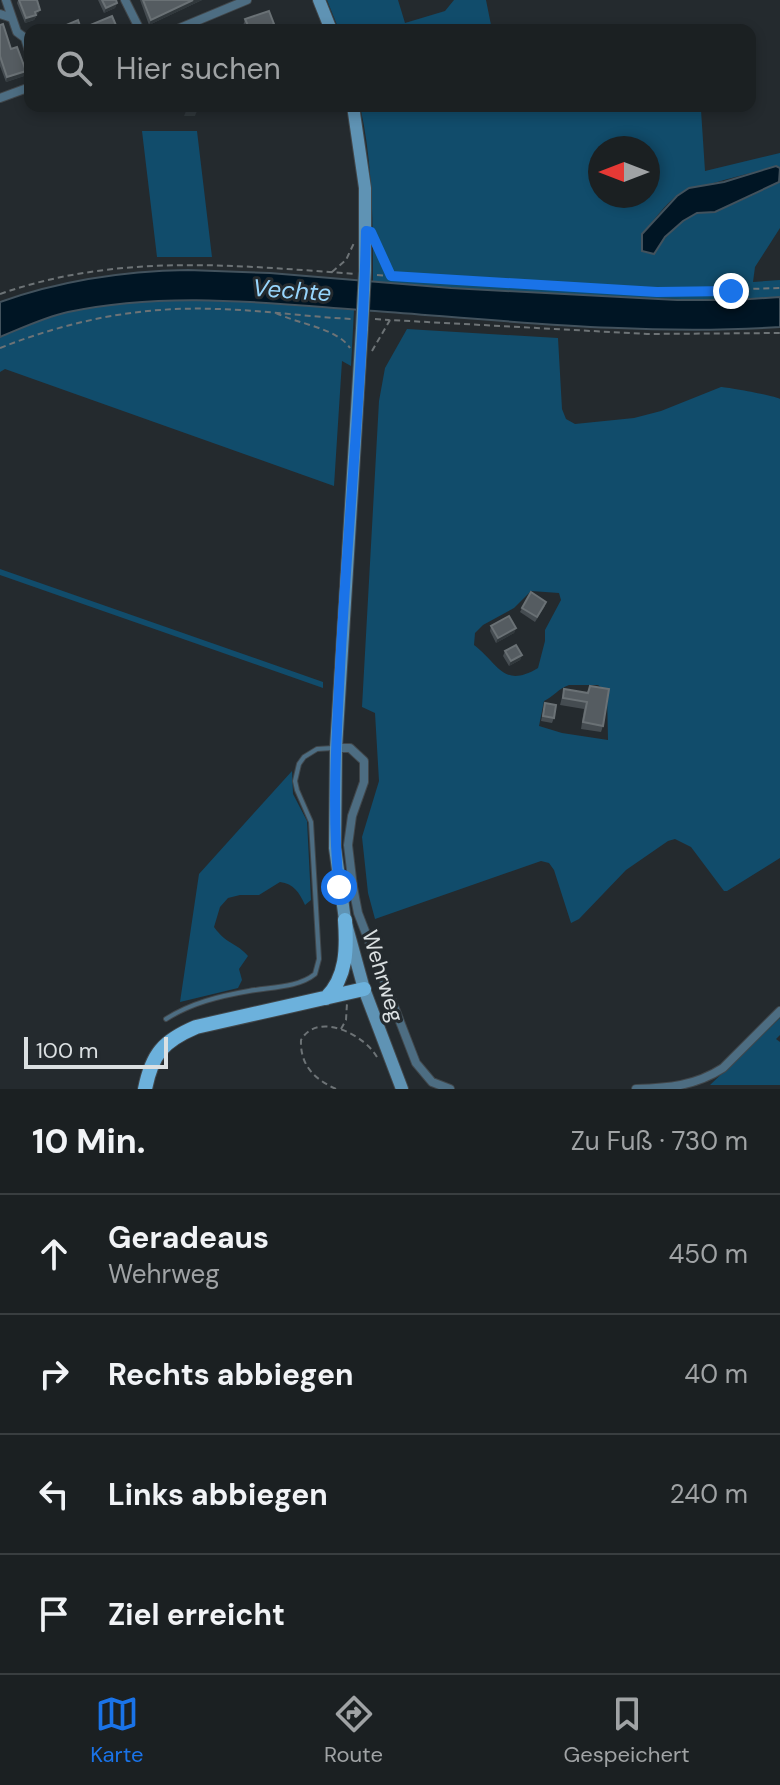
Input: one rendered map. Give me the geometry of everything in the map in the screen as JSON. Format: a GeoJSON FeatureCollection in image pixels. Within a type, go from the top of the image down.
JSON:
{"type":"FeatureCollection","features":[{"type":"Feature","properties":{"kind":"main road"},"geometry":{"type":"LineString","coordinates":[[326,998],[340,979],[347,947],[345,920]]}},
{"type":"Feature","properties":{"kind":"main road"},"geometry":{"type":"LineString","coordinates":[[146,1087],[147,1075],[159,1051],[196,1027],[364,989]]}},
{"type":"Feature","properties":{"kind":"street"},"geometry":{"type":"LineString","coordinates":[[6,0],[17,32],[24,37]]}},
{"type":"Feature","properties":{"kind":"street"},"geometry":{"type":"LineString","coordinates":[[125,0],[137,24]]}},
{"type":"Feature","properties":{"kind":"street"},"geometry":{"type":"LineString","coordinates":[[189,24],[247,0]]}},
{"type":"Feature","properties":{"kind":"street"},"geometry":{"type":"LineString","coordinates":[[319,0],[329,24]]}},
{"type":"Feature","properties":{"kind":"street"},"geometry":{"type":"LineString","coordinates":[[0,14],[12,18]]}},
{"type":"Feature","properties":{"kind":"street"},"geometry":{"type":"LineString","coordinates":[[0,98],[24,89]]}},
{"type":"Feature","properties":{"kind":"street","name":"Wehrweg"},"geometry":{"type":"LineString","coordinates":[[354,112],[362,162],[368,273],[362,323],[336,748],[335,848],[345,920],[364,989],[402,1089]]}},
{"type":"Feature","properties":{"kind":"street"},"geometry":{"type":"LineString","coordinates":[[336,748],[350,748],[364,761],[364,782],[352,816],[348,845],[358,913],[416,1063],[432,1082],[450,1089]]}},
{"type":"Feature","properties":{"kind":"street"},"geometry":{"type":"LineString","coordinates":[[636,1089],[685,1086],[713,1075],[780,1011]]}},
{"type":"Feature","properties":{"kind":"lane"},"geometry":{"type":"LineString","coordinates":[[166,1019],[203,1002],[297,983],[315,974],[319,959],[311,822],[295,781],[304,757],[317,749],[336,748]]}},
{"type":"Feature","properties":{"kind":"path"},"geometry":{"type":"LineString","coordinates":[[332,272],[346,260],[359,234],[366,231],[371,232],[375,239],[391,276]]}},
{"type":"Feature","properties":{"kind":"path"},"geometry":{"type":"LineString","coordinates":[[0,294],[35,282],[113,267],[174,264],[657,292],[780,288]]}},
{"type":"Feature","properties":{"kind":"path"},"geometry":{"type":"LineString","coordinates":[[0,348],[56,326],[117,315],[180,309],[276,313],[362,323]]}},
{"type":"Feature","properties":{"kind":"path"},"geometry":{"type":"LineString","coordinates":[[276,313],[294,322],[337,334],[350,348]]}},
{"type":"Feature","properties":{"kind":"path"},"geometry":{"type":"LineString","coordinates":[[376,319],[647,334],[780,333]]}},
{"type":"Feature","properties":{"kind":"path"},"geometry":{"type":"LineString","coordinates":[[360,365],[371,353],[390,320]]}},
{"type":"Feature","properties":{"kind":"path"},"geometry":{"type":"LineString","coordinates":[[336,1089],[316,1078],[303,1060],[301,1040],[309,1031],[328,1028],[348,1032],[371,1046],[381,1066]]}},
{"type":"Feature","properties":{"kind":"shaded area"},"geometry":{"type":"Polygon","coordinates":[[[327,0],[398,0],[405,23],[445,11],[454,0],[486,0],[491,24],[337,24],[327,0]]]}},
{"type":"Feature","properties":{"kind":"shaded area"},"geometry":{"type":"Polygon","coordinates":[[[361,112],[701,112],[705,171],[780,153],[780,168],[729,179],[677,196],[642,234],[642,251],[647,253],[653,249],[694,215],[726,207],[780,180],[780,228],[755,267],[753,282],[780,280],[780,297],[658,298],[373,282],[371,193],[361,112]]]}},
{"type":"Feature","properties":{"kind":"shaded area"},"geometry":{"type":"Polygon","coordinates":[[[142,131],[197,131],[212,257],[157,257],[142,131]]]}},
{"type":"Feature","properties":{"kind":"shaded area"},"geometry":{"type":"Polygon","coordinates":[[[205,298],[354,310],[351,366],[342,361],[334,486],[5,369],[0,372],[0,337],[40,321],[99,306],[205,298]]]}},
{"type":"Feature","properties":{"kind":"shaded area"},"geometry":{"type":"Polygon","coordinates":[[[407,329],[558,338],[562,409],[566,419],[575,424],[634,418],[661,411],[721,387],[780,399],[780,858],[724,891],[691,847],[675,839],[626,870],[579,919],[571,923],[554,870],[549,863],[541,861],[375,919],[368,893],[362,837],[379,781],[375,713],[362,707],[379,401],[385,368],[407,329]],[[531,591],[514,608],[483,625],[475,633],[474,645],[509,675],[526,674],[538,668],[545,630],[561,600],[559,593],[531,591]],[[569,685],[544,701],[539,726],[608,740],[607,692],[598,685],[569,685]]]}},
{"type":"Feature","properties":{"kind":"shaded area"},"geometry":{"type":"Polygon","coordinates":[[[0,569],[323,682],[323,688],[0,575],[0,569]]]}},
{"type":"Feature","properties":{"kind":"shaded area"},"geometry":{"type":"Polygon","coordinates":[[[292,771],[293,794],[307,821],[311,900],[305,905],[296,889],[280,882],[259,895],[228,898],[220,907],[214,927],[248,956],[239,969],[242,980],[238,988],[180,1002],[199,874],[292,771]]]}},
{"type":"Feature","properties":{"kind":"shaded area"},"geometry":{"type":"Polygon","coordinates":[[[780,1018],[780,1035],[776,1039],[780,1042],[780,1085],[710,1085],[780,1018]]]}},
{"type":"Feature","properties":{"kind":"water"},"geometry":{"type":"Polygon","coordinates":[[[776,166],[780,168],[779,182],[715,212],[697,213],[665,237],[654,254],[642,251],[642,234],[677,196],[689,188],[724,182],[776,166]]]}},
{"type":"Feature","properties":{"kind":"water","name":"Vechte"},"geometry":{"type":"Polygon","coordinates":[[[188,270],[677,300],[780,297],[780,327],[628,329],[260,302],[183,300],[106,305],[68,312],[0,337],[0,302],[92,278],[188,270]]]}},
{"type":"Feature","properties":{"kind":"building"},"geometry":{"type":"Polygon","coordinates":[[[19,0],[37,0],[40,10],[26,18],[19,0]]]}},
{"type":"Feature","properties":{"kind":"building"},"geometry":{"type":"Polygon","coordinates":[[[102,0],[116,0],[117,3],[106,8],[102,0]]]}},
{"type":"Feature","properties":{"kind":"building"},"geometry":{"type":"Polygon","coordinates":[[[143,0],[193,0],[151,20],[143,0]]]}},
{"type":"Feature","properties":{"kind":"building"},"geometry":{"type":"Polygon","coordinates":[[[269,11],[274,24],[247,24],[245,19],[269,11]]]}},
{"type":"Feature","properties":{"kind":"building"},"geometry":{"type":"Polygon","coordinates":[[[112,16],[115,24],[93,24],[112,16]]]}},
{"type":"Feature","properties":{"kind":"building"},"geometry":{"type":"Polygon","coordinates":[[[3,24],[11,49],[17,47],[24,66],[24,72],[7,77],[0,56],[0,25],[3,24]]]}},
{"type":"Feature","properties":{"kind":"building"},"geometry":{"type":"Polygon","coordinates":[[[531,592],[546,602],[537,617],[522,608],[531,592]]]}},
{"type":"Feature","properties":{"kind":"building"},"geometry":{"type":"Polygon","coordinates":[[[509,616],[516,628],[498,638],[491,626],[509,616]]]}},
{"type":"Feature","properties":{"kind":"building"},"geometry":{"type":"Polygon","coordinates":[[[516,645],[522,655],[511,661],[505,651],[516,645]]]}},
{"type":"Feature","properties":{"kind":"building"},"geometry":{"type":"Polygon","coordinates":[[[590,686],[609,689],[603,726],[583,722],[587,702],[563,698],[564,689],[588,693],[590,686]]]}},
{"type":"Feature","properties":{"kind":"building"},"geometry":{"type":"Polygon","coordinates":[[[545,703],[556,705],[554,718],[543,716],[545,703]]]}},
{"type":"Feature","properties":{"kind":"route"},"geometry":{"type":"LineString","coordinates":[[339,887],[334,802],[336,748],[366,231],[371,232],[375,239],[391,276],[657,292],[731,291]]}}]}
